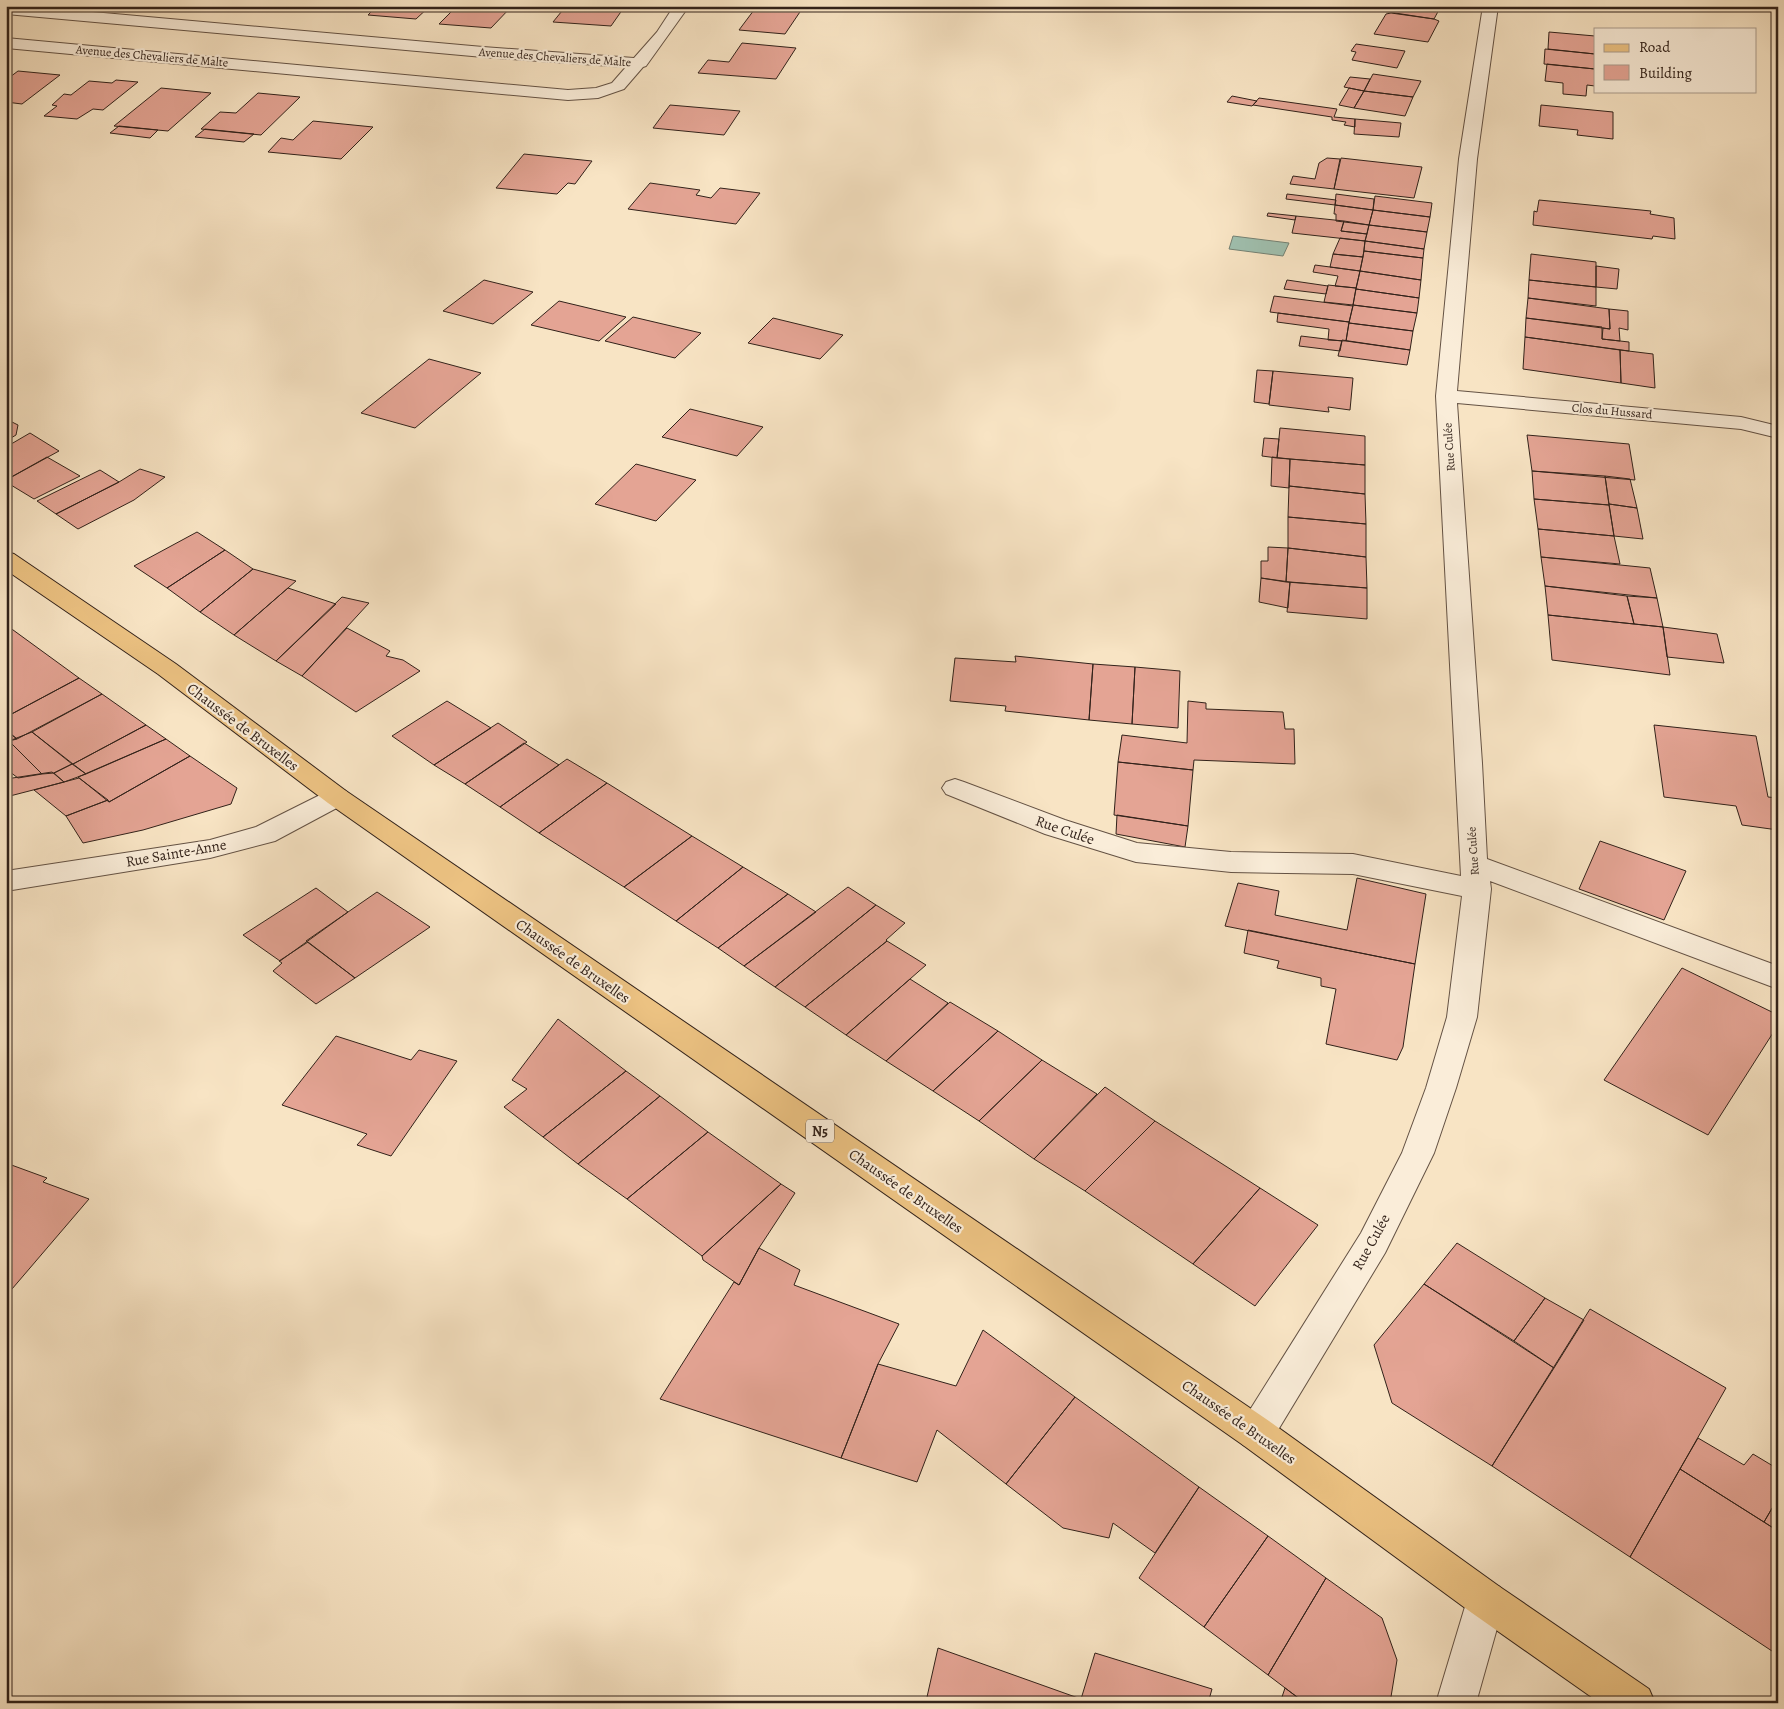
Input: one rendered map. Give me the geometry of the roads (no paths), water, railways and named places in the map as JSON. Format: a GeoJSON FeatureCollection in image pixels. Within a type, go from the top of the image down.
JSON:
{"type":"FeatureCollection","features":[{"type":"Feature","properties":{"kind":"main road","name":"Chaussée de Bruxelles"},"geometry":{"type":"LineString","coordinates":[[6,560],[167,669],[337,797],[1256,1433],[1486,1600],[1635,1703]]}},
{"type":"Feature","properties":{"kind":"street"},"geometry":{"type":"LineString","coordinates":[[640,63],[682,6]]}},
{"type":"Feature","properties":{"kind":"street","name":"Rue Culée"},"geometry":{"type":"LineString","coordinates":[[1256,1433],[1372,1243],[1418,1153],[1441,1088],[1462,1017],[1475,876],[1446,396],[1468,159],[1491,6]]}},
{"type":"Feature","properties":{"kind":"street","name":"Avenue des Chevaliers de Malte"},"geometry":{"type":"LineString","coordinates":[[6,9],[190,24],[483,52],[640,63]]}},
{"type":"Feature","properties":{"kind":"street"},"geometry":{"type":"LineString","coordinates":[[155,57],[205,12]]}},
{"type":"Feature","properties":{"kind":"street","name":"Avenue des Chevaliers de Malte"},"geometry":{"type":"LineString","coordinates":[[6,43],[568,95],[598,93],[618,86],[640,63]]}},
{"type":"Feature","properties":{"kind":"street","name":"Clos du Hussard"},"geometry":{"type":"LineString","coordinates":[[1446,396],[1741,423],[1778,432]]}},
{"type":"Feature","properties":{"kind":"street","name":"Rue Culée"},"geometry":{"type":"LineString","coordinates":[[955,788],[1055,827],[1136,852],[1231,862],[1353,864],[1475,876]]}},
{"type":"Feature","properties":{"kind":"street","name":"Rue Sainte-Anne"},"geometry":{"type":"LineString","coordinates":[[6,882],[210,848],[265,834],[337,797]]}},
{"type":"Feature","properties":{"kind":"street"},"geometry":{"type":"LineString","coordinates":[[1475,876],[1778,978]]}},
{"type":"Feature","properties":{"kind":"street"},"geometry":{"type":"LineString","coordinates":[[1456,1703],[1486,1600]]}}]}
